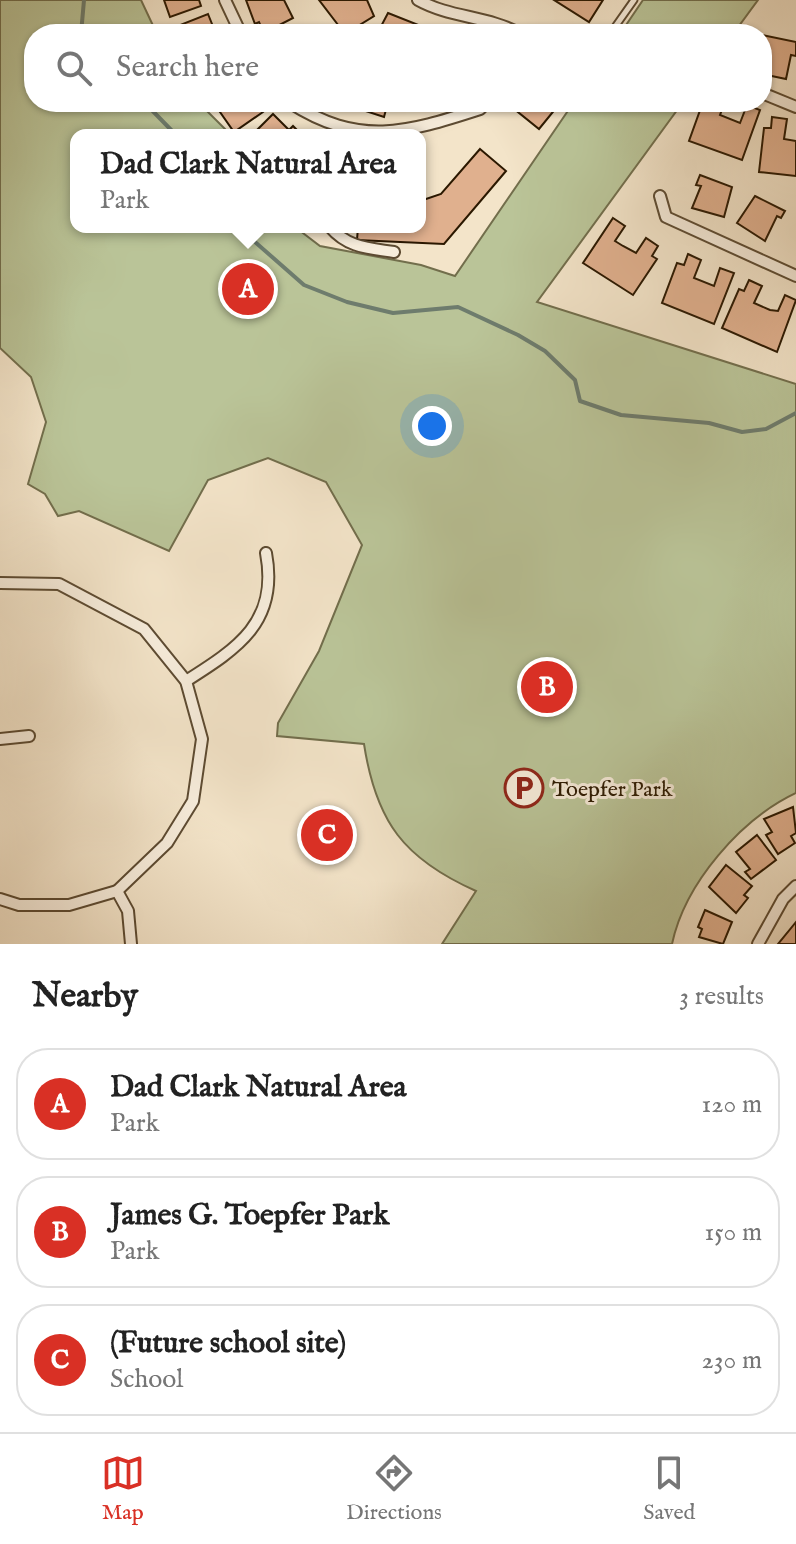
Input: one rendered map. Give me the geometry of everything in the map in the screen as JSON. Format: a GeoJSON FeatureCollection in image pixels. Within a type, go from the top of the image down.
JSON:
{"type":"FeatureCollection","features":[{"type":"Feature","properties":{"kind":"street"},"geometry":{"type":"LineString","coordinates":[[225,0],[236,24]]}},
{"type":"Feature","properties":{"kind":"street"},"geometry":{"type":"LineString","coordinates":[[418,0],[463,18],[496,24]]}},
{"type":"Feature","properties":{"kind":"street"},"geometry":{"type":"LineString","coordinates":[[772,97],[796,107]]}},
{"type":"Feature","properties":{"kind":"street"},"geometry":{"type":"LineString","coordinates":[[304,112],[330,129]]}},
{"type":"Feature","properties":{"kind":"street"},"geometry":{"type":"LineString","coordinates":[[417,129],[471,112]]}},
{"type":"Feature","properties":{"kind":"street"},"geometry":{"type":"LineString","coordinates":[[660,196],[666,217],[796,276]]}},
{"type":"Feature","properties":{"kind":"street"},"geometry":{"type":"LineString","coordinates":[[335,233],[342,241],[360,247],[394,252]]}},
{"type":"Feature","properties":{"kind":"street"},"geometry":{"type":"LineString","coordinates":[[186,681],[232,652],[257,623],[272,583],[266,553]]}},
{"type":"Feature","properties":{"kind":"street"},"geometry":{"type":"LineString","coordinates":[[0,583],[59,584],[144,629],[186,681],[202,739],[193,801],[167,843],[117,891],[69,905],[19,905],[0,899]]}},
{"type":"Feature","properties":{"kind":"street"},"geometry":{"type":"LineString","coordinates":[[0,739],[29,736]]}},
{"type":"Feature","properties":{"kind":"street"},"geometry":{"type":"LineString","coordinates":[[758,944],[783,899],[796,886]]}},
{"type":"Feature","properties":{"kind":"street"},"geometry":{"type":"LineString","coordinates":[[117,891],[128,911],[131,944]]}},
{"type":"Feature","properties":{"kind":"lane"},"geometry":{"type":"LineString","coordinates":[[617,24],[634,0]]}},
{"type":"Feature","properties":{"kind":"green space"},"geometry":{"type":"Polygon","coordinates":[[[0,0],[141,0],[152,24],[24,24],[24,112],[208,112],[225,129],[70,129],[70,233],[303,233],[320,246],[421,265],[455,276],[567,112],[676,112],[537,302],[796,384],[796,793],[755,819],[718,855],[689,898],[672,944],[442,944],[476,891],[430,866],[398,835],[376,795],[364,744],[277,736],[278,723],[319,651],[362,545],[326,482],[268,458],[208,480],[169,551],[79,511],[58,516],[45,494],[28,484],[46,422],[31,377],[0,348],[0,0]]]}},
{"type":"Feature","properties":{"kind":"green space"},"geometry":{"type":"Polygon","coordinates":[[[643,0],[758,0],[740,24],[627,24],[643,0]]]}},
{"type":"Feature","properties":{"kind":"building"},"geometry":{"type":"Polygon","coordinates":[[[164,0],[199,0],[201,6],[170,17],[164,0]]]}},
{"type":"Feature","properties":{"kind":"building"},"geometry":{"type":"Polygon","coordinates":[[[246,0],[284,0],[293,18],[281,24],[255,24],[246,0]]]}},
{"type":"Feature","properties":{"kind":"building"},"geometry":{"type":"Polygon","coordinates":[[[319,0],[367,0],[374,16],[361,24],[337,24],[319,0]]]}},
{"type":"Feature","properties":{"kind":"building"},"geometry":{"type":"Polygon","coordinates":[[[554,0],[603,0],[589,22],[554,0]]]}},
{"type":"Feature","properties":{"kind":"building"},"geometry":{"type":"Polygon","coordinates":[[[388,13],[416,24],[382,24],[388,13]]]}},
{"type":"Feature","properties":{"kind":"building"},"geometry":{"type":"Polygon","coordinates":[[[208,14],[212,24],[183,24],[208,14]]]}},
{"type":"Feature","properties":{"kind":"building"},"geometry":{"type":"Polygon","coordinates":[[[772,37],[796,42],[796,56],[791,55],[786,79],[772,76],[772,37]]]}},
{"type":"Feature","properties":{"kind":"building"},"geometry":{"type":"Polygon","coordinates":[[[220,112],[263,112],[238,129],[232,129],[220,112]]]}},
{"type":"Feature","properties":{"kind":"building"},"geometry":{"type":"Polygon","coordinates":[[[369,112],[385,112],[384,117],[369,112]]]}},
{"type":"Feature","properties":{"kind":"building"},"geometry":{"type":"Polygon","coordinates":[[[518,112],[553,112],[539,129],[518,112]]]}},
{"type":"Feature","properties":{"kind":"building"},"geometry":{"type":"Polygon","coordinates":[[[699,112],[721,112],[720,115],[740,123],[744,112],[759,112],[742,160],[689,141],[699,112]]]}},
{"type":"Feature","properties":{"kind":"building"},"geometry":{"type":"Polygon","coordinates":[[[273,114],[288,129],[258,129],[273,114]]]}},
{"type":"Feature","properties":{"kind":"building"},"geometry":{"type":"Polygon","coordinates":[[[772,117],[787,119],[784,139],[796,141],[796,176],[759,172],[764,128],[771,128],[772,117]]]}},
{"type":"Feature","properties":{"kind":"building"},"geometry":{"type":"Polygon","coordinates":[[[480,149],[506,171],[444,244],[357,240],[358,233],[426,233],[426,199],[441,194],[480,149]]]}},
{"type":"Feature","properties":{"kind":"building"},"geometry":{"type":"Polygon","coordinates":[[[700,175],[732,187],[724,217],[692,208],[701,186],[696,185],[700,175]]]}},
{"type":"Feature","properties":{"kind":"building"},"geometry":{"type":"Polygon","coordinates":[[[755,196],[785,211],[781,218],[777,216],[765,241],[737,223],[755,196]]]}},
{"type":"Feature","properties":{"kind":"building"},"geometry":{"type":"Polygon","coordinates":[[[613,218],[625,226],[615,241],[623,246],[636,253],[646,238],[658,246],[652,256],[657,259],[633,295],[583,263],[613,218]]]}},
{"type":"Feature","properties":{"kind":"building"},"geometry":{"type":"Polygon","coordinates":[[[688,254],[701,260],[694,278],[714,286],[720,268],[734,273],[714,324],[662,303],[677,263],[684,265],[688,254]]]}},
{"type":"Feature","properties":{"kind":"building"},"geometry":{"type":"Polygon","coordinates":[[[749,280],[762,286],[754,303],[770,310],[778,311],[785,295],[796,300],[777,352],[722,328],[739,289],[744,291],[749,280]]]}},
{"type":"Feature","properties":{"kind":"building"},"geometry":{"type":"Polygon","coordinates":[[[793,807],[796,833],[791,836],[795,843],[778,854],[766,835],[772,832],[764,819],[793,807]]]}},
{"type":"Feature","properties":{"kind":"building"},"geometry":{"type":"Polygon","coordinates":[[[757,835],[776,860],[751,879],[745,872],[750,869],[736,852],[757,835]]]}},
{"type":"Feature","properties":{"kind":"building"},"geometry":{"type":"Polygon","coordinates":[[[726,865],[752,886],[744,895],[748,898],[736,913],[709,887],[726,865]]]}},
{"type":"Feature","properties":{"kind":"building"},"geometry":{"type":"Polygon","coordinates":[[[705,910],[732,922],[723,944],[699,937],[702,929],[698,927],[705,910]]]}},
{"type":"Feature","properties":{"kind":"building"},"geometry":{"type":"Polygon","coordinates":[[[796,922],[796,944],[778,944],[796,922]]]}},
{"type":"Feature","properties":{"kind":"waterway"},"geometry":{"type":"LineString","coordinates":[[82,24],[84,0]]}},
{"type":"Feature","properties":{"kind":"waterway"},"geometry":{"type":"LineString","coordinates":[[154,112],[170,129]]}},
{"type":"Feature","properties":{"kind":"waterway"},"geometry":{"type":"LineString","coordinates":[[245,233],[304,285],[347,302],[393,313],[458,307],[518,335],[545,351],[575,380],[580,401],[621,415],[709,423],[742,432],[766,429],[796,413]]}},
{"type":"Feature","properties":{"kind":"place","name":"Dad Clark Natural Area"},"geometry":{"type":"Point","coordinates":[248,289]}},
{"type":"Feature","properties":{"kind":"place","name":"James G. Toepfer Park"},"geometry":{"type":"Point","coordinates":[547,687]}},
{"type":"Feature","properties":{"kind":"place","name":"Toepfer Park"},"geometry":{"type":"Point","coordinates":[524,788]}},
{"type":"Feature","properties":{"kind":"place","name":"(Future school site)"},"geometry":{"type":"Point","coordinates":[327,835]}}]}
